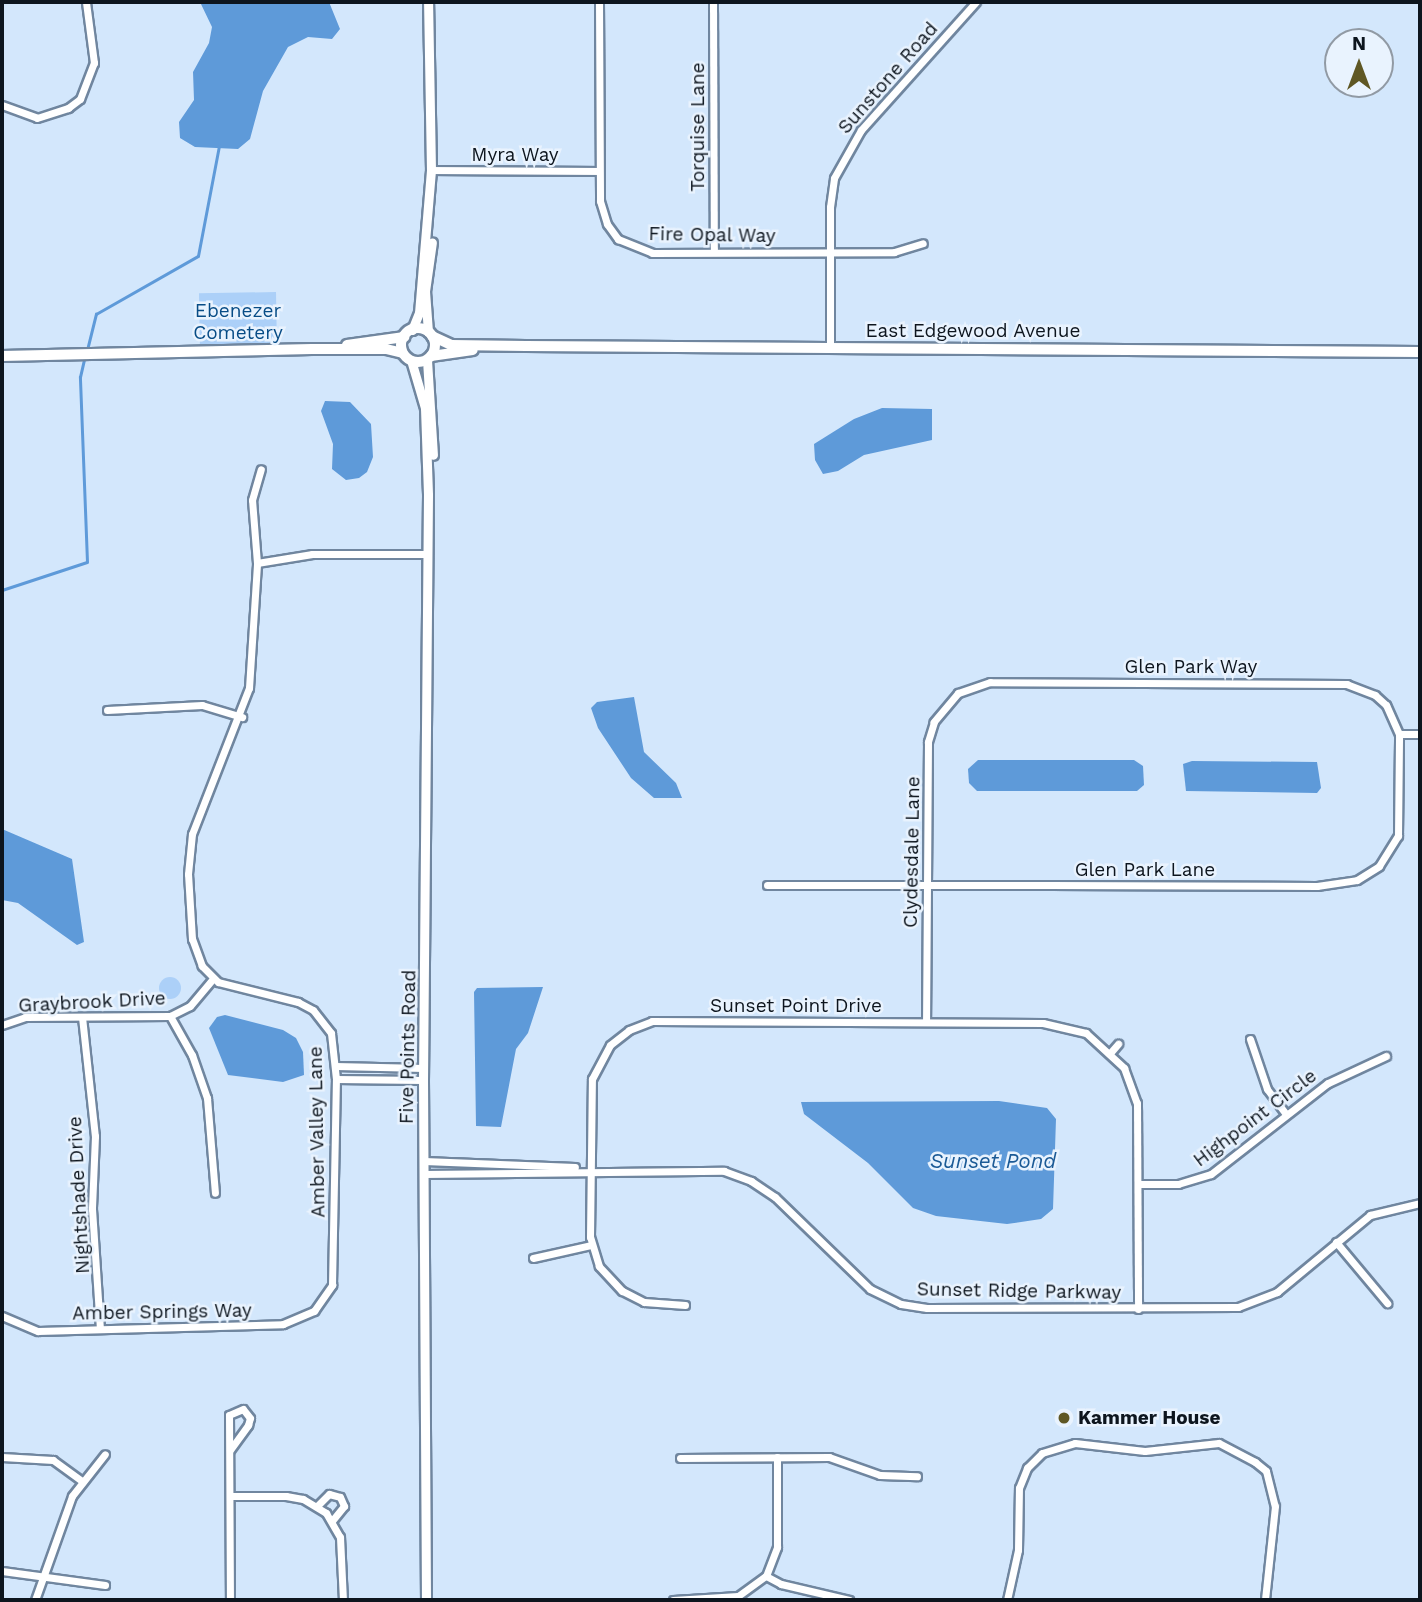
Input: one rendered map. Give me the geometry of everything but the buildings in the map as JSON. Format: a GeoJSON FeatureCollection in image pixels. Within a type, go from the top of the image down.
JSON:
{"type":"FeatureCollection","features":[{"type":"Feature","properties":{"kind":"main road","name":"East Edgewood Avenue"},"geometry":{"type":"LineString","coordinates":[[408,333],[430,334],[451,345],[1420,352]]}},
{"type":"Feature","properties":{"kind":"main road"},"geometry":{"type":"LineString","coordinates":[[2,356],[386,348],[407,357],[408,333],[312,349]]}},
{"type":"Feature","properties":{"kind":"main road"},"geometry":{"type":"LineString","coordinates":[[429,358],[435,346],[430,334]]}},
{"type":"Feature","properties":{"kind":"main road","name":"East Edgewood Avenue"},"geometry":{"type":"LineString","coordinates":[[407,357],[429,358],[526,346]]}},
{"type":"Feature","properties":{"kind":"street"},"geometry":{"type":"LineString","coordinates":[[2,105],[37,118],[68,108],[87,89],[94,63],[86,2]]}},
{"type":"Feature","properties":{"kind":"street"},"geometry":{"type":"LineString","coordinates":[[428,2],[433,225],[425,291],[430,334]]}},
{"type":"Feature","properties":{"kind":"street","name":"Fire Opal Way"},"geometry":{"type":"LineString","coordinates":[[599,2],[599,171],[603,214],[618,239],[652,253],[894,252],[923,243]]}},
{"type":"Feature","properties":{"kind":"street","name":"Torquise Lane"},"geometry":{"type":"LineString","coordinates":[[713,2],[714,252]]}},
{"type":"Feature","properties":{"kind":"street","name":"Sunstone Road"},"geometry":{"type":"LineString","coordinates":[[830,348],[830,253],[834,178],[847,151],[976,2]]}},
{"type":"Feature","properties":{"kind":"street"},"geometry":{"type":"LineString","coordinates":[[408,333],[419,313],[431,170]]}},
{"type":"Feature","properties":{"kind":"street","name":"Myra Way"},"geometry":{"type":"LineString","coordinates":[[431,170],[599,171]]}},
{"type":"Feature","properties":{"kind":"street"},"geometry":{"type":"LineString","coordinates":[[407,357],[425,408],[428,495]]}},
{"type":"Feature","properties":{"kind":"street"},"geometry":{"type":"LineString","coordinates":[[428,495],[434,435],[429,358]]}},
{"type":"Feature","properties":{"kind":"street"},"geometry":{"type":"LineString","coordinates":[[213,979],[202,966],[193,944],[189,853],[200,808],[242,717],[251,671],[257,563],[252,500],[261,469]]}},
{"type":"Feature","properties":{"kind":"street","name":"Five Points Road"},"geometry":{"type":"LineString","coordinates":[[426,1600],[423,1080],[428,495]]}},
{"type":"Feature","properties":{"kind":"street"},"geometry":{"type":"LineString","coordinates":[[257,563],[312,554],[428,554]]}},
{"type":"Feature","properties":{"kind":"street","name":"Glen Park Way"},"geometry":{"type":"LineString","coordinates":[[958,693],[990,682],[1347,684],[1375,695],[1386,705],[1399,734]]}},
{"type":"Feature","properties":{"kind":"street","name":"Clydesdale Lane"},"geometry":{"type":"LineString","coordinates":[[926,1022],[928,742],[934,722],[958,693]]}},
{"type":"Feature","properties":{"kind":"street"},"geometry":{"type":"LineString","coordinates":[[107,710],[202,705],[242,717]]}},
{"type":"Feature","properties":{"kind":"street"},"geometry":{"type":"LineString","coordinates":[[1399,734],[1420,734]]}},
{"type":"Feature","properties":{"kind":"street","name":"Glen Park Lane"},"geometry":{"type":"LineString","coordinates":[[767,885],[1318,886],[1357,880],[1380,866],[1398,836],[1399,734]]}},
{"type":"Feature","properties":{"kind":"street","name":"Graybrook Drive"},"geometry":{"type":"LineString","coordinates":[[2,1025],[25,1017],[170,1016],[190,1006],[213,979]]}},
{"type":"Feature","properties":{"kind":"street","name":"Amber Valley Lane"},"geometry":{"type":"LineString","coordinates":[[213,979],[232,989],[310,1008],[331,1033],[335,1066],[334,1271],[320,1305]]}},
{"type":"Feature","properties":{"kind":"street"},"geometry":{"type":"LineString","coordinates":[[170,1016],[192,1055],[207,1098],[215,1193]]}},
{"type":"Feature","properties":{"kind":"street","name":"Nightshade Drive"},"geometry":{"type":"LineString","coordinates":[[82,1017],[95,1136],[92,1209],[100,1329]]}},
{"type":"Feature","properties":{"kind":"street","name":"Sunset Point Drive"},"geometry":{"type":"LineString","coordinates":[[591,1245],[590,1091],[596,1066],[610,1045],[641,1025],[663,1020],[1060,1024],[1086,1033],[1111,1052]]}},
{"type":"Feature","properties":{"kind":"street"},"geometry":{"type":"LineString","coordinates":[[1250,1039],[1267,1089],[1285,1113]]}},
{"type":"Feature","properties":{"kind":"street"},"geometry":{"type":"LineString","coordinates":[[1118,1044],[1111,1052],[1130,1079],[1137,1103],[1138,1309]]}},
{"type":"Feature","properties":{"kind":"street","name":"Highpoint Circle"},"geometry":{"type":"LineString","coordinates":[[1138,1184],[1178,1184],[1202,1179],[1285,1113],[1341,1074],[1386,1056]]}},
{"type":"Feature","properties":{"kind":"street"},"geometry":{"type":"LineString","coordinates":[[335,1066],[424,1068]]}},
{"type":"Feature","properties":{"kind":"street"},"geometry":{"type":"LineString","coordinates":[[335,1079],[423,1080]]}},
{"type":"Feature","properties":{"kind":"street","name":"Sunset Ridge Parkway"},"geometry":{"type":"LineString","coordinates":[[424,1161],[539,1163],[590,1169]]}},
{"type":"Feature","properties":{"kind":"street","name":"Sunset Ridge Parkway"},"geometry":{"type":"LineString","coordinates":[[424,1174],[708,1168],[751,1181],[775,1198],[870,1289],[901,1304],[927,1308],[1221,1309],[1253,1304],[1277,1292],[1336,1242],[1383,1209],[1420,1203]]}},
{"type":"Feature","properties":{"kind":"street"},"geometry":{"type":"LineString","coordinates":[[1336,1242],[1387,1303]]}},
{"type":"Feature","properties":{"kind":"street"},"geometry":{"type":"LineString","coordinates":[[533,1258],[591,1245],[606,1275],[628,1295],[657,1304],[685,1305]]}},
{"type":"Feature","properties":{"kind":"street","name":"Amber Springs Way"},"geometry":{"type":"LineString","coordinates":[[2,1316],[31,1330],[283,1324],[301,1320],[320,1305]]}},
{"type":"Feature","properties":{"kind":"street"},"geometry":{"type":"LineString","coordinates":[[230,1450],[248,1425],[250,1418],[243,1409],[229,1415],[230,1600]]}},
{"type":"Feature","properties":{"kind":"street"},"geometry":{"type":"LineString","coordinates":[[1007,1600],[1018,1550],[1019,1488],[1034,1459],[1056,1446],[1076,1443],[1144,1451],[1219,1443],[1252,1459],[1266,1471],[1273,1492],[1265,1600]]}},
{"type":"Feature","properties":{"kind":"street"},"geometry":{"type":"LineString","coordinates":[[35,1600],[67,1506],[81,1480],[105,1454]]}},
{"type":"Feature","properties":{"kind":"street"},"geometry":{"type":"LineString","coordinates":[[2,1457],[53,1460],[81,1480]]}},
{"type":"Feature","properties":{"kind":"street"},"geometry":{"type":"LineString","coordinates":[[673,1600],[738,1596],[766,1576],[776,1547],[777,1457]]}},
{"type":"Feature","properties":{"kind":"street"},"geometry":{"type":"LineString","coordinates":[[680,1458],[841,1459],[880,1475],[917,1476]]}},
{"type":"Feature","properties":{"kind":"street"},"geometry":{"type":"LineString","coordinates":[[317,1506],[329,1494],[340,1497],[344,1506],[332,1521]]}},
{"type":"Feature","properties":{"kind":"street"},"geometry":{"type":"LineString","coordinates":[[230,1496],[286,1496],[317,1506],[332,1521],[342,1555],[343,1600]]}},
{"type":"Feature","properties":{"kind":"street"},"geometry":{"type":"LineString","coordinates":[[2,1571],[106,1585]]}},
{"type":"Feature","properties":{"kind":"street"},"geometry":{"type":"LineString","coordinates":[[766,1576],[849,1600]]}},
{"type":"Feature","properties":{"kind":"green space","name":"Ebenezer Cometery"},"geometry":{"type":"Polygon","coordinates":[[[276,292],[277,350],[200,351],[199,293],[276,292]]]}},
{"type":"Feature","properties":{"kind":"green space"},"geometry":{"type":"Polygon","coordinates":[[[170,977],[178,980],[181,988],[178,996],[170,999],[162,996],[159,988],[162,980],[170,977]]]}},
{"type":"Feature","properties":{"kind":"water"},"geometry":{"type":"Polygon","coordinates":[[[200,2],[329,2],[340,29],[332,39],[308,37],[288,47],[263,91],[250,139],[238,149],[195,147],[180,138],[179,122],[194,100],[193,72],[209,43],[212,27],[200,2]]]}},
{"type":"Feature","properties":{"kind":"water"},"geometry":{"type":"Polygon","coordinates":[[[325,401],[350,402],[371,424],[373,457],[367,472],[359,478],[346,480],[332,469],[333,444],[321,411],[325,401]]]}},
{"type":"Feature","properties":{"kind":"water"},"geometry":{"type":"Polygon","coordinates":[[[882,408],[932,409],[932,440],[864,455],[838,471],[823,474],[815,460],[814,444],[854,419],[882,408]]]}},
{"type":"Feature","properties":{"kind":"water"},"geometry":{"type":"Polygon","coordinates":[[[634,697],[644,752],[676,783],[682,798],[654,798],[631,778],[598,728],[591,708],[597,702],[634,697]]]}},
{"type":"Feature","properties":{"kind":"water"},"geometry":{"type":"Polygon","coordinates":[[[978,760],[1134,760],[1143,766],[1144,785],[1137,791],[977,791],[969,783],[968,769],[978,760]]]}},
{"type":"Feature","properties":{"kind":"water"},"geometry":{"type":"Polygon","coordinates":[[[1192,761],[1317,762],[1321,788],[1317,793],[1186,791],[1183,764],[1192,761]]]}},
{"type":"Feature","properties":{"kind":"water"},"geometry":{"type":"Polygon","coordinates":[[[2,829],[72,859],[84,942],[77,945],[18,903],[2,900],[2,829]]]}},
{"type":"Feature","properties":{"kind":"water"},"geometry":{"type":"Polygon","coordinates":[[[543,987],[528,1033],[516,1049],[501,1127],[476,1126],[474,992],[477,988],[543,987]]]}},
{"type":"Feature","properties":{"kind":"water"},"geometry":{"type":"Polygon","coordinates":[[[225,1015],[283,1030],[296,1038],[303,1052],[304,1075],[283,1082],[228,1075],[209,1028],[217,1017],[225,1015]]]}},
{"type":"Feature","properties":{"kind":"water","name":"Sunset Pond"},"geometry":{"type":"Polygon","coordinates":[[[999,1101],[1047,1108],[1056,1119],[1053,1209],[1041,1219],[1007,1224],[936,1216],[913,1208],[868,1163],[804,1114],[801,1102],[999,1101]]]}},
{"type":"Feature","properties":{"kind":"waterway"},"geometry":{"type":"LineString","coordinates":[[87,350],[96,314],[198,256],[219,146]]}},
{"type":"Feature","properties":{"kind":"waterway"},"geometry":{"type":"LineString","coordinates":[[2,590],[87,562],[80,377],[85,356]]}},
{"type":"Feature","properties":{"kind":"place","name":"Kammer House"},"geometry":{"type":"Point","coordinates":[1064,1418]}}]}
